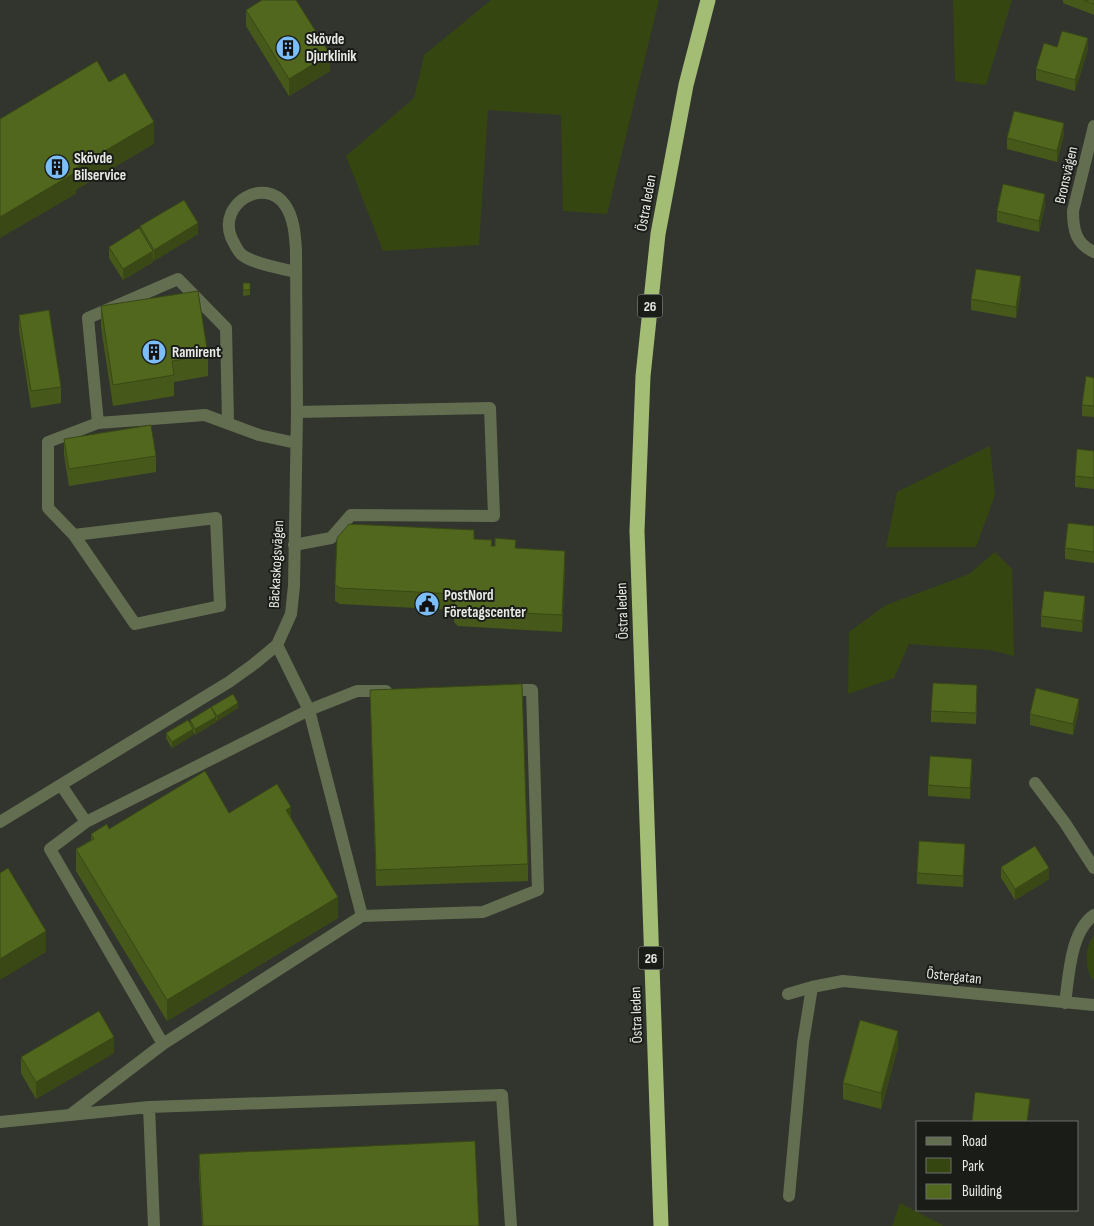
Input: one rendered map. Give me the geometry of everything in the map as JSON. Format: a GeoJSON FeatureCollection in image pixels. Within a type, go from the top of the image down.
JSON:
{"type":"FeatureCollection","features":[{"type":"Feature","properties":{"kind":"highway","name":"Östra leden"},"geometry":{"type":"LineString","coordinates":[[662,1226],[637,532],[642,395],[658,234],[686,85],[708,0]]}},
{"type":"Feature","properties":{"kind":"street","name":"Bronsvägen"},"geometry":{"type":"LineString","coordinates":[[1094,126],[1073,211],[1073,225],[1075,236],[1094,252]]}},
{"type":"Feature","properties":{"kind":"street","name":"Bäckaskogsvägen"},"geometry":{"type":"LineString","coordinates":[[0,822],[229,682],[277,645],[291,614],[294,586],[297,412],[295,233],[285,205],[277,197],[264,193],[251,194],[239,201],[228,220],[229,232],[241,254],[252,260],[295,272]]}},
{"type":"Feature","properties":{"kind":"street"},"geometry":{"type":"LineString","coordinates":[[98,423],[88,318],[178,279],[226,328],[228,423]]}},
{"type":"Feature","properties":{"kind":"street"},"geometry":{"type":"LineString","coordinates":[[294,545],[331,538],[351,515],[494,516],[490,408],[297,412]]}},
{"type":"Feature","properties":{"kind":"street"},"geometry":{"type":"LineString","coordinates":[[74,535],[216,518],[220,606],[135,624],[74,535],[48,508],[48,442],[98,423],[205,414],[259,435],[296,443]]}},
{"type":"Feature","properties":{"kind":"street"},"geometry":{"type":"LineString","coordinates":[[277,645],[310,710],[362,916]]}},
{"type":"Feature","properties":{"kind":"street"},"geometry":{"type":"LineString","coordinates":[[70,1115],[163,1044],[362,916],[483,912],[538,890],[532,690],[493,690]]}},
{"type":"Feature","properties":{"kind":"street"},"geometry":{"type":"LineString","coordinates":[[163,1044],[50,849],[86,822],[310,710],[357,691],[396,691]]}},
{"type":"Feature","properties":{"kind":"street"},"geometry":{"type":"LineString","coordinates":[[1035,783],[1065,823],[1094,868]]}},
{"type":"Feature","properties":{"kind":"street"},"geometry":{"type":"LineString","coordinates":[[61,785],[86,822]]}},
{"type":"Feature","properties":{"kind":"street"},"geometry":{"type":"LineString","coordinates":[[1065,1003],[1078,935],[1094,914]]}},
{"type":"Feature","properties":{"kind":"street","name":"Östergatan"},"geometry":{"type":"LineString","coordinates":[[788,994],[843,981],[1094,1005]]}},
{"type":"Feature","properties":{"kind":"street"},"geometry":{"type":"LineString","coordinates":[[789,1196],[803,1043],[812,987]]}},
{"type":"Feature","properties":{"kind":"street"},"geometry":{"type":"LineString","coordinates":[[0,1122],[149,1107],[502,1095],[511,1226]]}},
{"type":"Feature","properties":{"kind":"street"},"geometry":{"type":"LineString","coordinates":[[149,1107],[154,1226]]}},
{"type":"Feature","properties":{"kind":"green space"},"geometry":{"type":"Polygon","coordinates":[[[491,0],[659,0],[607,214],[563,211],[561,115],[488,110],[479,245],[383,251],[346,156],[414,98],[424,55],[491,0]]]}},
{"type":"Feature","properties":{"kind":"green space"},"geometry":{"type":"Polygon","coordinates":[[[953,0],[1012,0],[986,85],[955,81],[953,0]]]}},
{"type":"Feature","properties":{"kind":"green space"},"geometry":{"type":"Polygon","coordinates":[[[990,446],[995,495],[976,547],[886,547],[897,492],[990,446]]]}},
{"type":"Feature","properties":{"kind":"green space"},"geometry":{"type":"Polygon","coordinates":[[[995,552],[1012,569],[1014,656],[990,650],[909,644],[894,678],[848,694],[849,632],[886,605],[969,574],[995,552]]]}},
{"type":"Feature","properties":{"kind":"green space"},"geometry":{"type":"Polygon","coordinates":[[[1094,935],[1094,979],[1091,978],[1089,973],[1087,956],[1089,945],[1094,935]]]}},
{"type":"Feature","properties":{"kind":"green space"},"geometry":{"type":"Polygon","coordinates":[[[900,1203],[944,1226],[892,1226],[900,1203]]]}},
{"type":"Feature","properties":{"kind":"building","name":"Skövde Djurklinik"},"geometry":{"type":"Polygon","coordinates":[[[262,0],[296,0],[330,54],[289,79],[246,10],[262,0]]]}},
{"type":"Feature","properties":{"kind":"building"},"geometry":{"type":"Polygon","coordinates":[[[1084,0],[1094,0],[1094,4],[1084,0]]]}},
{"type":"Feature","properties":{"kind":"building"},"geometry":{"type":"Polygon","coordinates":[[[1062,31],[1088,38],[1075,80],[1036,69],[1044,43],[1057,47],[1062,31]]]}},
{"type":"Feature","properties":{"kind":"building","name":"Skövde Bilservice"},"geometry":{"type":"Polygon","coordinates":[[[97,61],[109,82],[125,73],[154,122],[74,169],[76,172],[0,217],[0,119],[97,61]]]}},
{"type":"Feature","properties":{"kind":"building"},"geometry":{"type":"Polygon","coordinates":[[[1014,111],[1064,123],[1057,151],[1007,138],[1014,111]]]}},
{"type":"Feature","properties":{"kind":"building"},"geometry":{"type":"Polygon","coordinates":[[[1003,184],[1045,194],[1039,221],[997,211],[1003,184]]]}},
{"type":"Feature","properties":{"kind":"building"},"geometry":{"type":"Polygon","coordinates":[[[184,200],[198,223],[154,250],[140,226],[184,200]]]}},
{"type":"Feature","properties":{"kind":"building"},"geometry":{"type":"Polygon","coordinates":[[[139,228],[153,251],[123,269],[109,247],[139,228]]]}},
{"type":"Feature","properties":{"kind":"building"},"geometry":{"type":"Polygon","coordinates":[[[976,269],[1021,276],[1016,307],[971,299],[976,269]]]}},
{"type":"Feature","properties":{"kind":"building"},"geometry":{"type":"Polygon","coordinates":[[[243,283],[250,283],[250,290],[243,290],[243,283]]]}},
{"type":"Feature","properties":{"kind":"building","name":"Ramirent"},"geometry":{"type":"Polygon","coordinates":[[[198,291],[208,355],[172,361],[174,375],[113,385],[101,306],[198,291]]]}},
{"type":"Feature","properties":{"kind":"building"},"geometry":{"type":"Polygon","coordinates":[[[49,310],[61,387],[31,391],[19,315],[49,310]]]}},
{"type":"Feature","properties":{"kind":"building"},"geometry":{"type":"Polygon","coordinates":[[[1086,376],[1094,378],[1094,406],[1082,405],[1086,376]]]}},
{"type":"Feature","properties":{"kind":"building"},"geometry":{"type":"Polygon","coordinates":[[[151,425],[156,456],[69,469],[64,439],[151,425]]]}},
{"type":"Feature","properties":{"kind":"building"},"geometry":{"type":"Polygon","coordinates":[[[1077,449],[1094,451],[1094,478],[1075,476],[1077,449]]]}},
{"type":"Feature","properties":{"kind":"building"},"geometry":{"type":"Polygon","coordinates":[[[1068,523],[1094,526],[1094,552],[1065,548],[1068,523]]]}},
{"type":"Feature","properties":{"kind":"building"},"geometry":{"type":"Polygon","coordinates":[[[349,524],[474,530],[474,539],[492,540],[491,546],[495,546],[495,538],[516,540],[515,548],[565,551],[562,615],[458,610],[454,606],[455,594],[340,588],[335,585],[337,538],[349,524]]]}},
{"type":"Feature","properties":{"kind":"building"},"geometry":{"type":"Polygon","coordinates":[[[1044,591],[1085,596],[1082,621],[1041,616],[1044,591]]]}},
{"type":"Feature","properties":{"kind":"building"},"geometry":{"type":"Polygon","coordinates":[[[933,683],[977,685],[976,713],[931,711],[933,683]]]}},
{"type":"Feature","properties":{"kind":"building"},"geometry":{"type":"Polygon","coordinates":[[[522,684],[528,864],[376,870],[370,690],[522,684]]]}},
{"type":"Feature","properties":{"kind":"building"},"geometry":{"type":"Polygon","coordinates":[[[1036,688],[1079,699],[1073,724],[1030,714],[1036,688]]]}},
{"type":"Feature","properties":{"kind":"building"},"geometry":{"type":"Polygon","coordinates":[[[233,694],[238,703],[217,716],[211,707],[233,694]]]}},
{"type":"Feature","properties":{"kind":"building"},"geometry":{"type":"Polygon","coordinates":[[[211,707],[216,717],[195,729],[190,720],[211,707]]]}},
{"type":"Feature","properties":{"kind":"building"},"geometry":{"type":"Polygon","coordinates":[[[188,720],[193,729],[172,742],[166,733],[188,720]]]}},
{"type":"Feature","properties":{"kind":"building"},"geometry":{"type":"Polygon","coordinates":[[[930,756],[972,759],[970,788],[928,785],[930,756]]]}},
{"type":"Feature","properties":{"kind":"building"},"geometry":{"type":"Polygon","coordinates":[[[205,771],[229,813],[277,784],[291,807],[286,810],[338,897],[167,1000],[76,849],[94,839],[91,834],[107,824],[109,829],[205,771]]]}},
{"type":"Feature","properties":{"kind":"building"},"geometry":{"type":"Polygon","coordinates":[[[919,841],[965,844],[963,876],[917,873],[919,841]]]}},
{"type":"Feature","properties":{"kind":"building"},"geometry":{"type":"Polygon","coordinates":[[[1035,846],[1049,868],[1015,889],[1001,867],[1035,846]]]}},
{"type":"Feature","properties":{"kind":"building"},"geometry":{"type":"Polygon","coordinates":[[[8,868],[46,931],[0,959],[0,873],[8,868]]]}},
{"type":"Feature","properties":{"kind":"building"},"geometry":{"type":"Polygon","coordinates":[[[99,1011],[114,1037],[36,1082],[21,1057],[99,1011]]]}},
{"type":"Feature","properties":{"kind":"building"},"geometry":{"type":"Polygon","coordinates":[[[860,1020],[898,1031],[881,1093],[843,1083],[860,1020]]]}},
{"type":"Feature","properties":{"kind":"building"},"geometry":{"type":"Polygon","coordinates":[[[975,1092],[1030,1099],[1027,1121],[972,1121],[975,1092]]]}},
{"type":"Feature","properties":{"kind":"building"},"geometry":{"type":"Polygon","coordinates":[[[475,1141],[479,1226],[203,1226],[199,1154],[475,1141]]]}},
{"type":"Feature","properties":{"kind":"place","name":"Skövde Djurklinik"},"geometry":{"type":"Point","coordinates":[288,48]}},
{"type":"Feature","properties":{"kind":"place","name":"Skövde Bilservice"},"geometry":{"type":"Point","coordinates":[57,167]}},
{"type":"Feature","properties":{"kind":"place","name":"Ramirent"},"geometry":{"type":"Point","coordinates":[154,352]}},
{"type":"Feature","properties":{"kind":"place","name":"PostNord Företagscenter"},"geometry":{"type":"Point","coordinates":[427,604]}}]}
